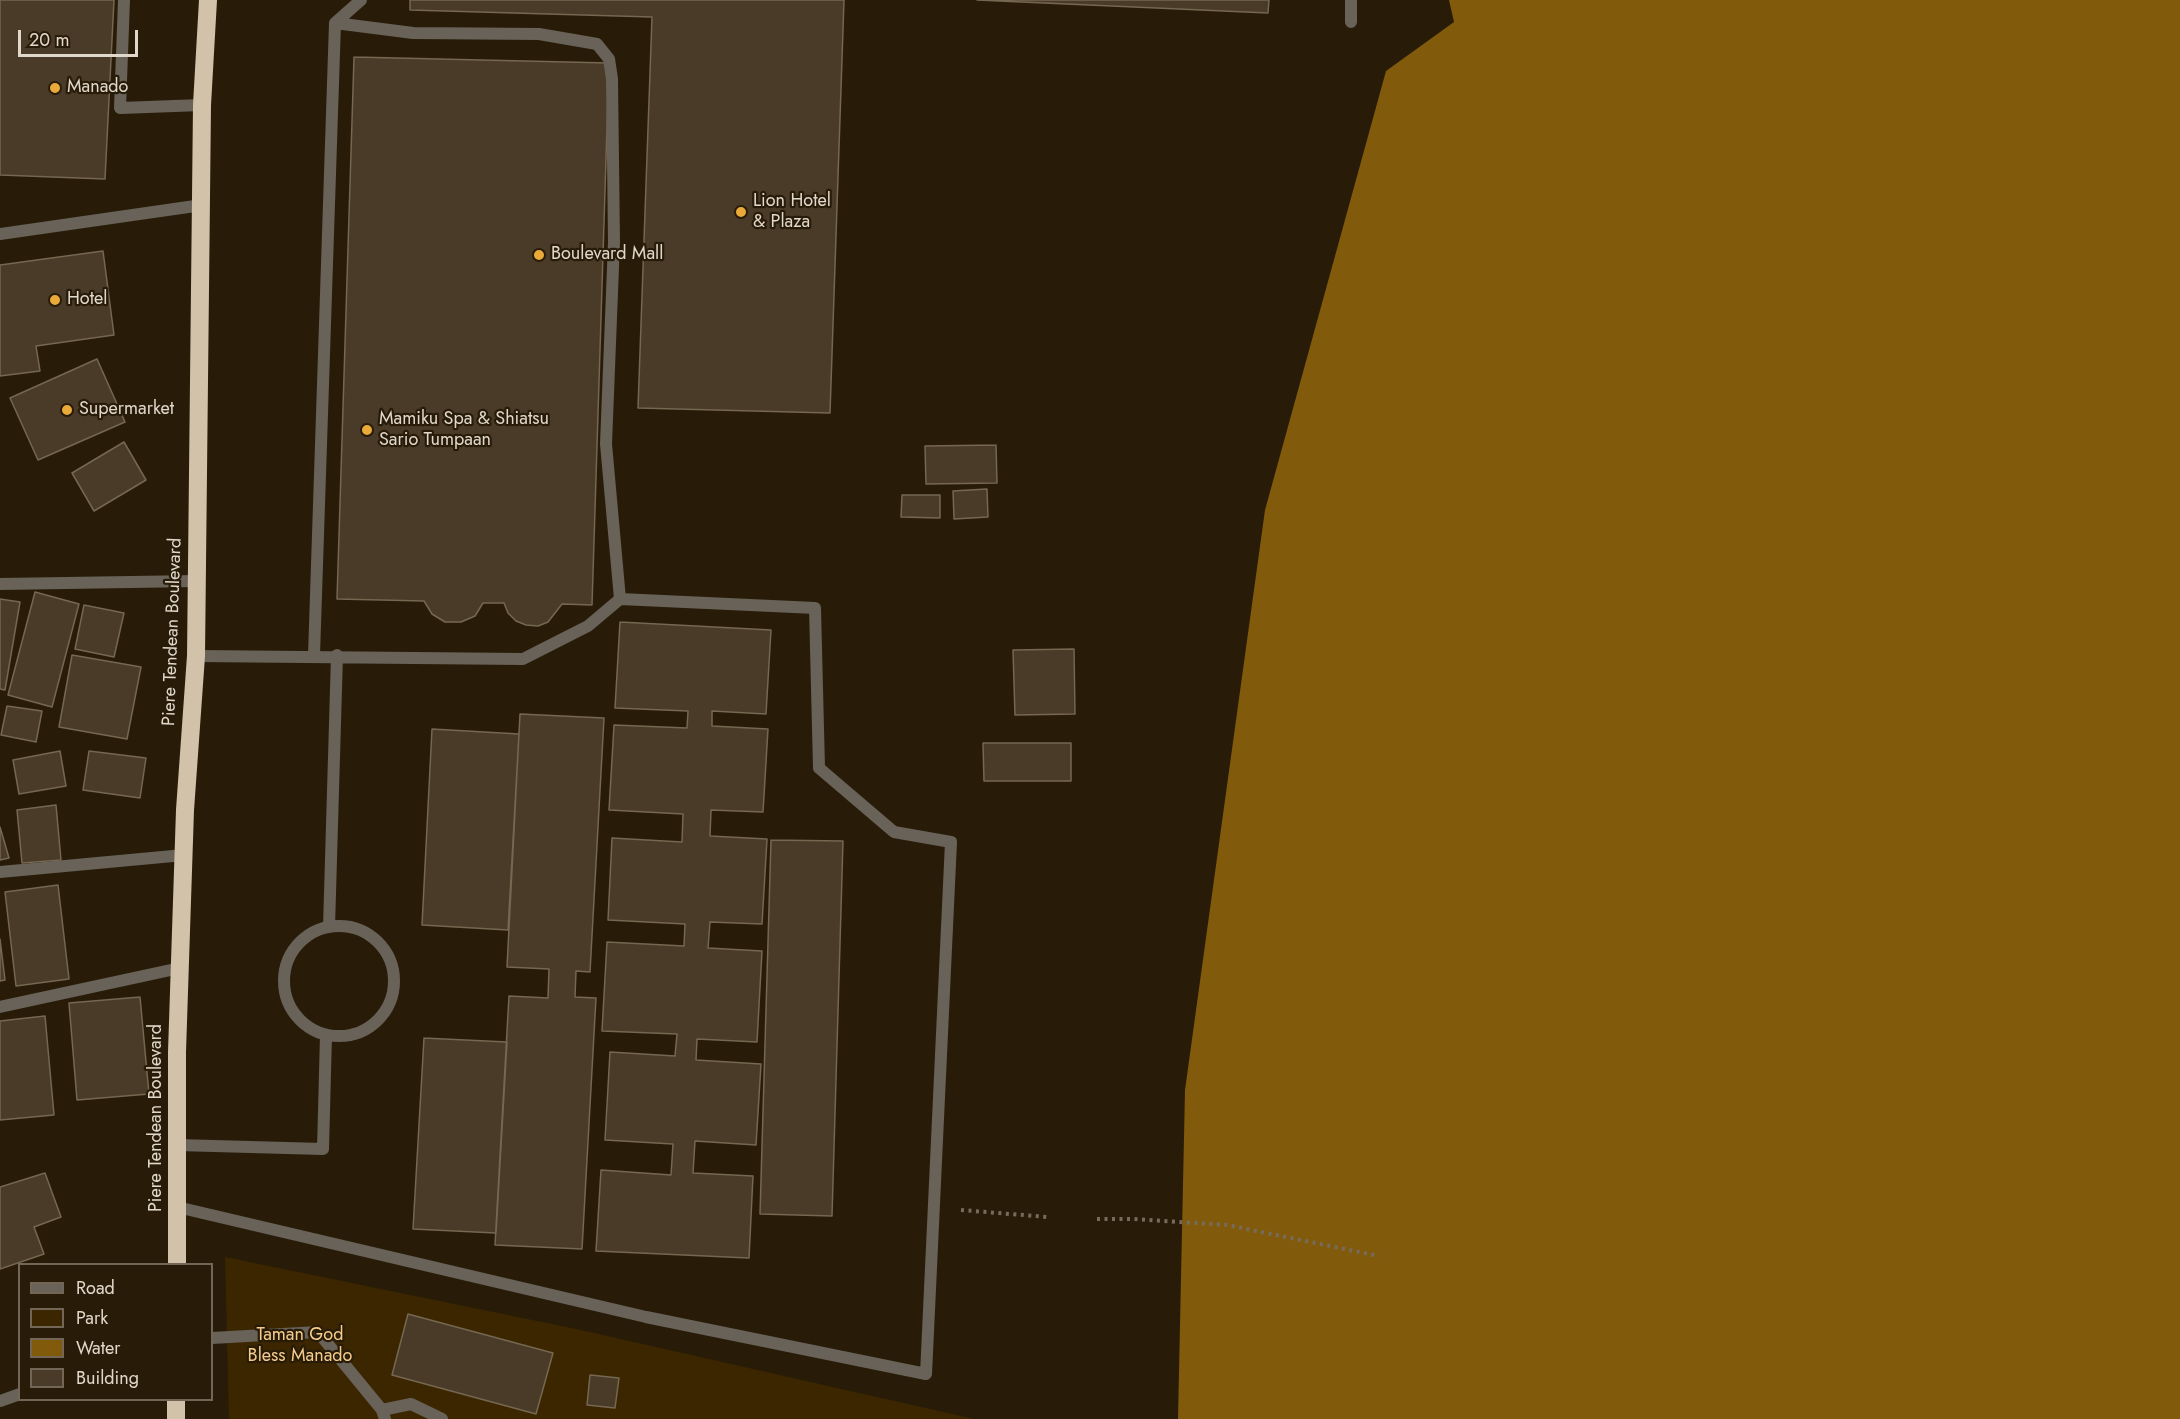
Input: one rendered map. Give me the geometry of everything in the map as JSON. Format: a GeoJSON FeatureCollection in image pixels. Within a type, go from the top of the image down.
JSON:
{"type":"FeatureCollection","features":[{"type":"Feature","properties":{"kind":"highway","name":"Piere Tendean Boulevard"},"geometry":{"type":"LineString","coordinates":[[177,1263],[180,968],[183,855],[196,656],[202,105],[208,0]]}},
{"type":"Feature","properties":{"kind":"highway"},"geometry":{"type":"LineString","coordinates":[[176,1401],[176,1419]]}},
{"type":"Feature","properties":{"kind":"street"},"geometry":{"type":"LineString","coordinates":[[124,0],[120,108],[202,105]]}},
{"type":"Feature","properties":{"kind":"street"},"geometry":{"type":"LineString","coordinates":[[314,655],[335,23],[362,0]]}},
{"type":"Feature","properties":{"kind":"street"},"geometry":{"type":"LineString","coordinates":[[1351,0],[1351,22]]}},
{"type":"Feature","properties":{"kind":"street"},"geometry":{"type":"LineString","coordinates":[[335,23],[414,33],[539,34],[597,44],[609,59],[612,79],[614,242],[606,444],[620,599]]}},
{"type":"Feature","properties":{"kind":"street"},"geometry":{"type":"LineString","coordinates":[[0,234],[202,205]]}},
{"type":"Feature","properties":{"kind":"street"},"geometry":{"type":"LineString","coordinates":[[0,584],[196,581]]}},
{"type":"Feature","properties":{"kind":"street"},"geometry":{"type":"LineString","coordinates":[[177,1208],[646,1317],[926,1374],[951,842],[894,832],[819,768],[815,608],[620,599],[588,626],[523,659],[337,655],[196,656]]}},
{"type":"Feature","properties":{"kind":"street"},"geometry":{"type":"LineString","coordinates":[[329,927],[337,655]]}},
{"type":"Feature","properties":{"kind":"street"},"geometry":{"type":"LineString","coordinates":[[0,872],[183,855]]}},
{"type":"Feature","properties":{"kind":"street"},"geometry":{"type":"LineString","coordinates":[[329,927],[353,928],[375,939],[389,959],[395,982],[388,1006],[373,1024],[358,1033],[342,1036],[326,1035],[312,1029],[295,1014],[285,994],[283,980],[286,964],[297,945],[315,931],[329,927]]}},
{"type":"Feature","properties":{"kind":"street"},"geometry":{"type":"LineString","coordinates":[[0,1007],[180,968]]}},
{"type":"Feature","properties":{"kind":"street"},"geometry":{"type":"LineString","coordinates":[[177,1145],[323,1149],[326,1035]]}},
{"type":"Feature","properties":{"kind":"street"},"geometry":{"type":"LineString","coordinates":[[213,1338],[318,1332],[383,1415],[411,1404],[442,1419]]}},
{"type":"Feature","properties":{"kind":"street"},"geometry":{"type":"LineString","coordinates":[[0,1401],[18,1395]]}},
{"type":"Feature","properties":{"kind":"path"},"geometry":{"type":"LineString","coordinates":[[934,1208],[1047,1217]]}},
{"type":"Feature","properties":{"kind":"path"},"geometry":{"type":"LineString","coordinates":[[1097,1220],[1133,1219],[1227,1225],[1379,1256]]}},
{"type":"Feature","properties":{"kind":"green space","name":"Taman God Bless Manado"},"geometry":{"type":"Polygon","coordinates":[[[225,1257],[581,1330],[974,1419],[229,1419],[225,1257]]]}},
{"type":"Feature","properties":{"kind":"water"},"geometry":{"type":"Polygon","coordinates":[[[1449,0],[2180,0],[2180,1419],[1178,1419],[1185,1090],[1265,510],[1386,71],[1454,22],[1449,0]]]}},
{"type":"Feature","properties":{"kind":"building","name":"Manado"},"geometry":{"type":"Polygon","coordinates":[[[0,0],[114,0],[105,179],[0,175],[0,0]]]}},
{"type":"Feature","properties":{"kind":"building","name":"Lion Hotel & Plaza"},"geometry":{"type":"Polygon","coordinates":[[[410,0],[844,0],[830,413],[638,408],[652,17],[410,10],[410,0]]]}},
{"type":"Feature","properties":{"kind":"building"},"geometry":{"type":"Polygon","coordinates":[[[977,0],[1269,0],[1268,13],[977,0]]]}},
{"type":"Feature","properties":{"kind":"building"},"geometry":{"type":"Polygon","coordinates":[[[354,57],[609,63],[592,605],[562,604],[548,622],[538,626],[516,621],[508,613],[504,603],[483,603],[475,616],[461,622],[445,622],[432,614],[424,601],[337,599],[354,57]]]}},
{"type":"Feature","properties":{"kind":"building","name":"Hotel"},"geometry":{"type":"Polygon","coordinates":[[[103,251],[114,335],[36,346],[40,371],[0,376],[0,265],[103,251]]]}},
{"type":"Feature","properties":{"kind":"building","name":"Supermarket"},"geometry":{"type":"Polygon","coordinates":[[[97,359],[125,422],[38,460],[10,398],[97,359]]]}},
{"type":"Feature","properties":{"kind":"building"},"geometry":{"type":"Polygon","coordinates":[[[124,442],[146,480],[94,511],[72,473],[124,442]]]}},
{"type":"Feature","properties":{"kind":"building"},"geometry":{"type":"Polygon","coordinates":[[[996,445],[997,483],[926,484],[925,446],[996,445]]]}},
{"type":"Feature","properties":{"kind":"building"},"geometry":{"type":"Polygon","coordinates":[[[987,489],[988,517],[954,519],[953,491],[987,489]]]}},
{"type":"Feature","properties":{"kind":"building"},"geometry":{"type":"Polygon","coordinates":[[[902,495],[940,495],[940,518],[901,517],[902,495]]]}},
{"type":"Feature","properties":{"kind":"building"},"geometry":{"type":"Polygon","coordinates":[[[35,592],[79,604],[52,707],[8,695],[35,592]]]}},
{"type":"Feature","properties":{"kind":"building"},"geometry":{"type":"Polygon","coordinates":[[[0,599],[20,602],[5,690],[0,689],[0,599]]]}},
{"type":"Feature","properties":{"kind":"building"},"geometry":{"type":"Polygon","coordinates":[[[84,605],[124,613],[114,657],[75,649],[84,605]]]}},
{"type":"Feature","properties":{"kind":"building"},"geometry":{"type":"Polygon","coordinates":[[[620,622],[771,630],[766,714],[712,711],[712,726],[768,729],[763,812],[711,810],[710,836],[767,839],[762,924],[710,922],[708,948],[762,951],[757,1042],[697,1039],[696,1060],[761,1064],[756,1145],[695,1141],[693,1173],[753,1176],[749,1258],[596,1251],[601,1170],[671,1175],[673,1144],[605,1140],[610,1052],[675,1056],[677,1034],[602,1031],[607,942],[684,946],[685,924],[608,920],[612,838],[682,842],[683,814],[609,810],[614,725],[687,728],[688,711],[615,708],[620,622]]]}},
{"type":"Feature","properties":{"kind":"building"},"geometry":{"type":"Polygon","coordinates":[[[1074,649],[1075,714],[1015,715],[1013,650],[1074,649]]]}},
{"type":"Feature","properties":{"kind":"building"},"geometry":{"type":"Polygon","coordinates":[[[72,655],[141,667],[127,739],[59,727],[72,655]]]}},
{"type":"Feature","properties":{"kind":"building"},"geometry":{"type":"Polygon","coordinates":[[[7,706],[42,711],[36,742],[1,735],[7,706]]]}},
{"type":"Feature","properties":{"kind":"building"},"geometry":{"type":"Polygon","coordinates":[[[520,714],[604,718],[590,972],[576,971],[575,997],[596,998],[582,1249],[495,1245],[509,996],[548,998],[549,969],[507,967],[520,714]]]}},
{"type":"Feature","properties":{"kind":"building"},"geometry":{"type":"Polygon","coordinates":[[[432,729],[519,734],[508,930],[422,925],[432,729]]]}},
{"type":"Feature","properties":{"kind":"building"},"geometry":{"type":"Polygon","coordinates":[[[983,743],[1071,743],[1071,781],[984,781],[983,743]]]}},
{"type":"Feature","properties":{"kind":"building"},"geometry":{"type":"Polygon","coordinates":[[[60,751],[66,786],[19,794],[13,760],[60,751]]]}},
{"type":"Feature","properties":{"kind":"building"},"geometry":{"type":"Polygon","coordinates":[[[89,751],[146,758],[140,798],[83,790],[89,751]]]}},
{"type":"Feature","properties":{"kind":"building"},"geometry":{"type":"Polygon","coordinates":[[[56,805],[61,860],[22,863],[17,810],[56,805]]]}},
{"type":"Feature","properties":{"kind":"building"},"geometry":{"type":"Polygon","coordinates":[[[0,827],[9,858],[0,860],[0,827]]]}},
{"type":"Feature","properties":{"kind":"building"},"geometry":{"type":"Polygon","coordinates":[[[771,840],[843,841],[832,1216],[760,1214],[771,840]]]}},
{"type":"Feature","properties":{"kind":"building"},"geometry":{"type":"Polygon","coordinates":[[[58,885],[69,979],[16,986],[5,892],[58,885]]]}},
{"type":"Feature","properties":{"kind":"building"},"geometry":{"type":"Polygon","coordinates":[[[0,939],[5,980],[0,981],[0,939]]]}},
{"type":"Feature","properties":{"kind":"building"},"geometry":{"type":"Polygon","coordinates":[[[140,997],[149,1094],[77,1100],[69,1003],[140,997]]]}},
{"type":"Feature","properties":{"kind":"building"},"geometry":{"type":"Polygon","coordinates":[[[45,1016],[54,1115],[0,1120],[0,1021],[45,1016]]]}},
{"type":"Feature","properties":{"kind":"building"},"geometry":{"type":"Polygon","coordinates":[[[424,1038],[507,1042],[496,1233],[413,1229],[424,1038]]]}},
{"type":"Feature","properties":{"kind":"building"},"geometry":{"type":"Polygon","coordinates":[[[45,1173],[61,1217],[34,1227],[44,1254],[0,1269],[0,1187],[45,1173]]]}},
{"type":"Feature","properties":{"kind":"building"},"geometry":{"type":"Polygon","coordinates":[[[408,1314],[553,1353],[536,1414],[392,1375],[408,1314]]]}},
{"type":"Feature","properties":{"kind":"building"},"geometry":{"type":"Polygon","coordinates":[[[590,1375],[619,1378],[615,1408],[587,1405],[590,1375]]]}},
{"type":"Feature","properties":{"kind":"place","name":"Manado"},"geometry":{"type":"Point","coordinates":[55,88]}},
{"type":"Feature","properties":{"kind":"place","name":"Lion Hotel & Plaza"},"geometry":{"type":"Point","coordinates":[741,212]}},
{"type":"Feature","properties":{"kind":"place","name":"Boulevard Mall"},"geometry":{"type":"Point","coordinates":[539,255]}},
{"type":"Feature","properties":{"kind":"place","name":"Hotel"},"geometry":{"type":"Point","coordinates":[55,300]}},
{"type":"Feature","properties":{"kind":"place","name":"Supermarket"},"geometry":{"type":"Point","coordinates":[67,410]}},
{"type":"Feature","properties":{"kind":"place","name":"Mamiku Spa & Shiatsu Sario Tumpaan"},"geometry":{"type":"Point","coordinates":[367,430]}}]}
